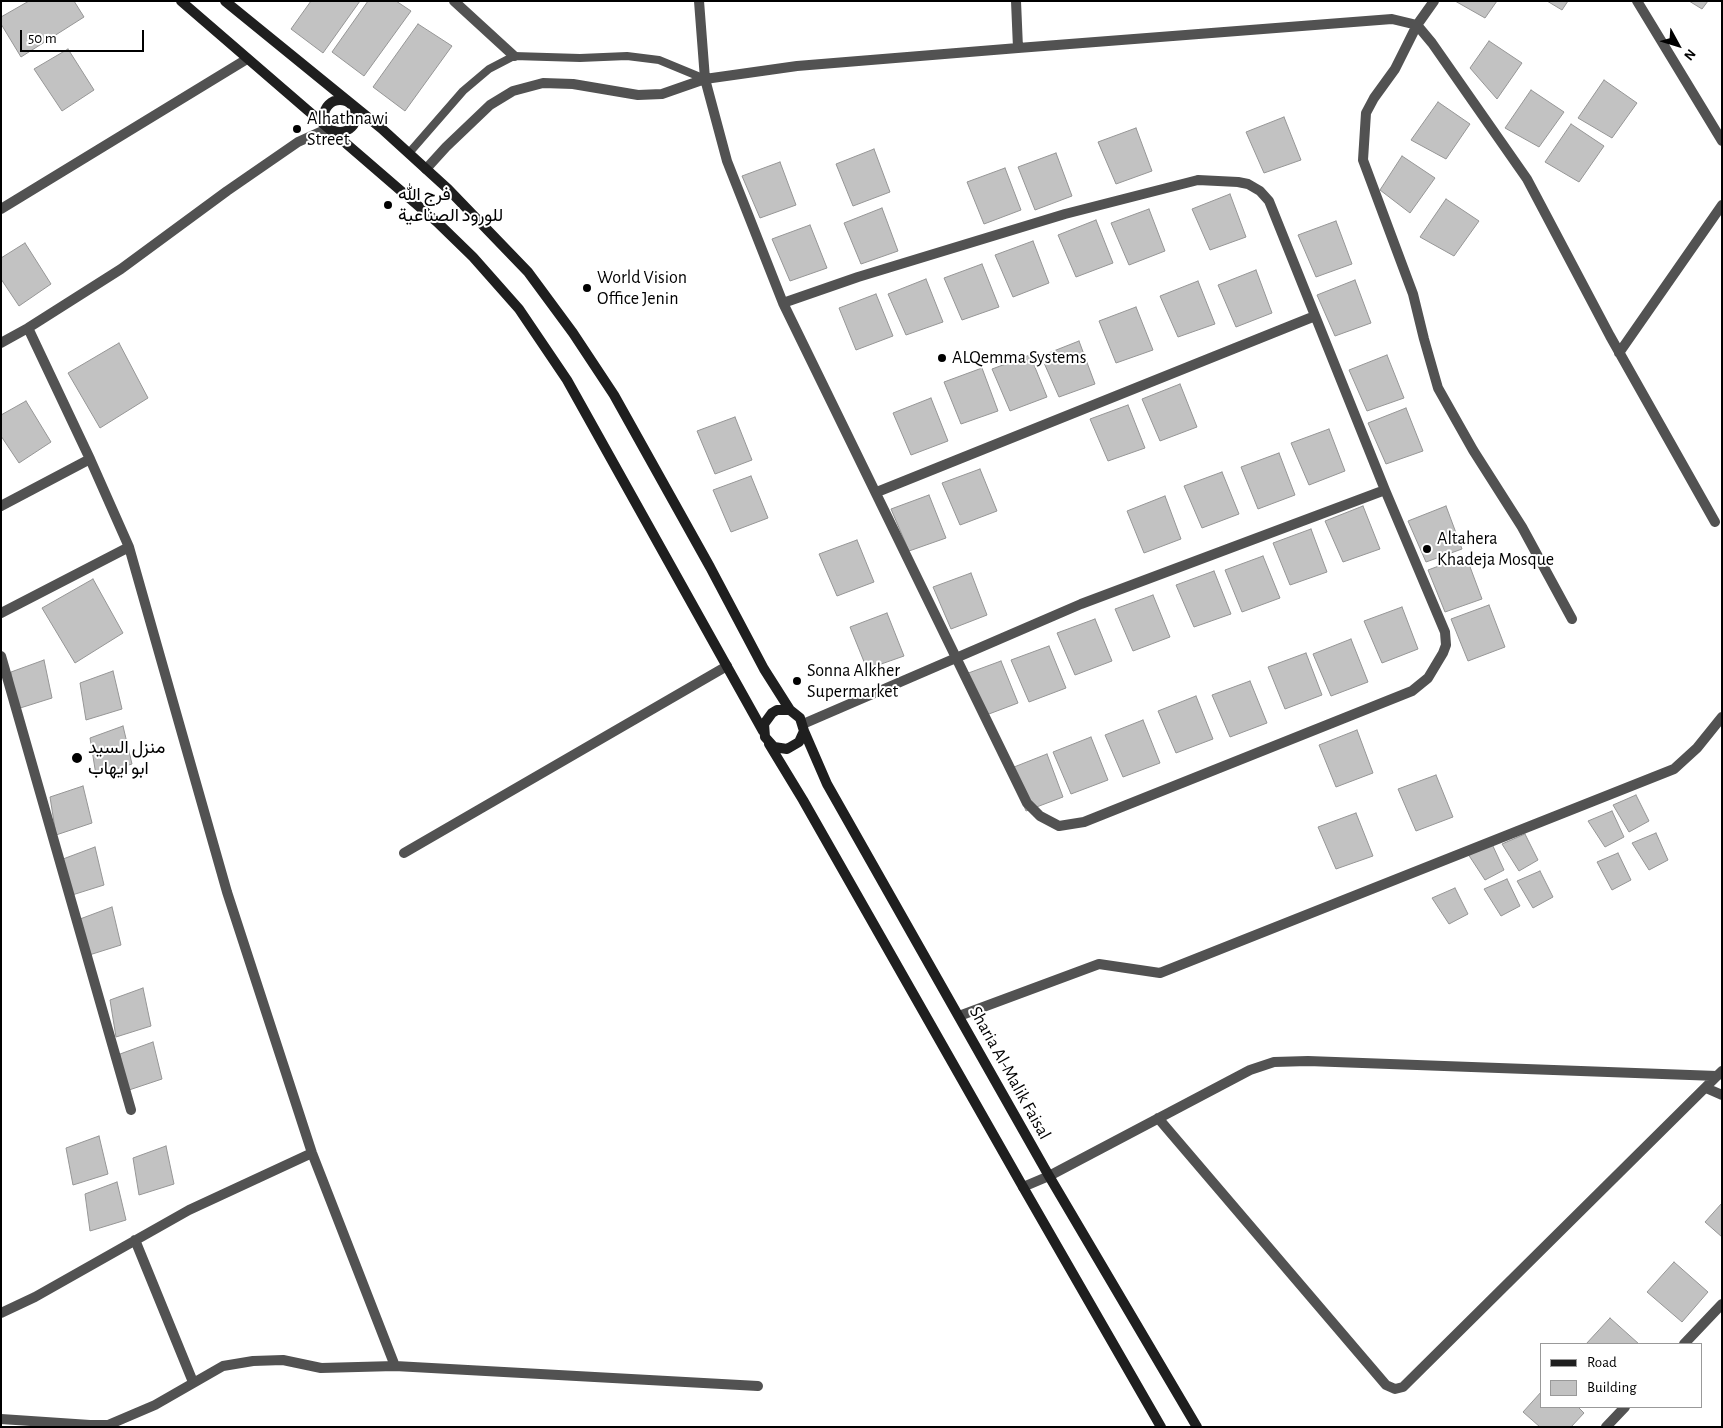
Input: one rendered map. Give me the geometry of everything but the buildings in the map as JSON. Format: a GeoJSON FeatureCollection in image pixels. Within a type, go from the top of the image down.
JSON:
{"type":"FeatureCollection","features":[{"type":"Feature","properties":{"kind":"main road"},"geometry":{"type":"LineString","coordinates":[[181,1],[437,222],[473,257],[519,309],[567,380],[769,743],[1162,1427]]}},
{"type":"Feature","properties":{"kind":"main road"},"geometry":{"type":"LineString","coordinates":[[225,1],[352,104],[448,189],[528,272],[573,333],[614,396],[710,567],[764,669],[790,710],[800,718],[803,727],[799,742],[787,749],[780,749],[769,743]]}},
{"type":"Feature","properties":{"kind":"main road"},"geometry":{"type":"LineString","coordinates":[[343,100],[352,104],[356,114],[354,125],[345,132],[334,131],[329,128],[324,119],[328,104],[332,101],[343,100]]}},
{"type":"Feature","properties":{"kind":"main road"},"geometry":{"type":"LineString","coordinates":[[763,731],[764,724],[772,713],[784,709],[790,710]]}},
{"type":"Feature","properties":{"kind":"main road","name":"Sharia Al-Malik Faisal"},"geometry":{"type":"LineString","coordinates":[[803,727],[827,784],[1132,1319],[1198,1427]]}},
{"type":"Feature","properties":{"kind":"street"},"geometry":{"type":"LineString","coordinates":[[454,1],[514,56]]}},
{"type":"Feature","properties":{"kind":"street"},"geometry":{"type":"LineString","coordinates":[[699,1],[705,79],[727,160],[783,303],[1027,802],[1040,816],[1059,826],[1084,822],[1412,692],[1428,678],[1445,649],[1446,636],[1385,490],[1272,207],[1265,196],[1254,187],[1242,183],[1198,180],[1066,214],[858,277],[783,303]]}},
{"type":"Feature","properties":{"kind":"street"},"geometry":{"type":"LineString","coordinates":[[1016,1],[1018,48]]}},
{"type":"Feature","properties":{"kind":"street"},"geometry":{"type":"LineString","coordinates":[[1434,1],[1417,25],[1395,69],[1374,98],[1366,113],[1363,160],[1413,294],[1438,388],[1473,450],[1522,527],[1572,619]]}},
{"type":"Feature","properties":{"kind":"street"},"geometry":{"type":"LineString","coordinates":[[1637,1],[1722,141]]}},
{"type":"Feature","properties":{"kind":"street"},"geometry":{"type":"LineString","coordinates":[[426,169],[484,110],[514,91],[543,83],[573,84],[638,95],[662,94],[705,79],[797,66],[1392,19],[1417,25],[1432,42],[1527,179],[1619,353],[1715,522]]}},
{"type":"Feature","properties":{"kind":"street"},"geometry":{"type":"LineString","coordinates":[[1,209],[247,59]]}},
{"type":"Feature","properties":{"kind":"street"},"geometry":{"type":"LineString","coordinates":[[1,343],[121,269],[227,191],[298,142],[329,128]]}},
{"type":"Feature","properties":{"kind":"street"},"geometry":{"type":"LineString","coordinates":[[1619,353],[1722,205]]}},
{"type":"Feature","properties":{"kind":"street"},"geometry":{"type":"LineString","coordinates":[[877,492],[1315,316]]}},
{"type":"Feature","properties":{"kind":"street"},"geometry":{"type":"LineString","coordinates":[[28,328],[129,547],[227,892],[312,1153],[394,1366]]}},
{"type":"Feature","properties":{"kind":"street"},"geometry":{"type":"LineString","coordinates":[[1,506],[90,459]]}},
{"type":"Feature","properties":{"kind":"street"},"geometry":{"type":"LineString","coordinates":[[803,727],[956,657],[1080,604],[1385,490]]}},
{"type":"Feature","properties":{"kind":"street"},"geometry":{"type":"LineString","coordinates":[[1,613],[129,547]]}},
{"type":"Feature","properties":{"kind":"street"},"geometry":{"type":"LineString","coordinates":[[1,656],[131,1110]]}},
{"type":"Feature","properties":{"kind":"street"},"geometry":{"type":"LineString","coordinates":[[404,854],[727,666]]}},
{"type":"Feature","properties":{"kind":"street"},"geometry":{"type":"LineString","coordinates":[[959,1016],[1099,964],[1160,974],[1674,769],[1697,748],[1722,717]]}},
{"type":"Feature","properties":{"kind":"street"},"geometry":{"type":"LineString","coordinates":[[1023,1187],[1050,1176],[1250,1070],[1274,1062],[1308,1061],[1720,1074]]}},
{"type":"Feature","properties":{"kind":"street"},"geometry":{"type":"LineString","coordinates":[[1158,1118],[1386,1385],[1395,1389],[1403,1387],[1720,1074]]}},
{"type":"Feature","properties":{"kind":"street"},"geometry":{"type":"LineString","coordinates":[[1706,1088],[1722,1096]]}},
{"type":"Feature","properties":{"kind":"street"},"geometry":{"type":"LineString","coordinates":[[1,1313],[35,1297],[189,1210],[312,1153]]}},
{"type":"Feature","properties":{"kind":"street"},"geometry":{"type":"LineString","coordinates":[[135,1240],[194,1382]]}},
{"type":"Feature","properties":{"kind":"street"},"geometry":{"type":"LineString","coordinates":[[1685,1343],[1722,1304]]}},
{"type":"Feature","properties":{"kind":"street"},"geometry":{"type":"LineString","coordinates":[[1,1419],[108,1425],[155,1405],[223,1366],[253,1361],[283,1360],[320,1368],[394,1366],[758,1386]]}},
{"type":"Feature","properties":{"kind":"street"},"geometry":{"type":"LineString","coordinates":[[1606,1427],[1624,1408]]}},
{"type":"Feature","properties":{"kind":"lane"},"geometry":{"type":"LineString","coordinates":[[409,154],[462,91],[488,69],[514,56],[580,58],[628,56],[659,60],[705,79]]}},
{"type":"Feature","properties":{"kind":"place","name":"Alhathnawi Street"},"geometry":{"type":"Point","coordinates":[297,129]}},
{"type":"Feature","properties":{"kind":"place","name":"فرج الله للورود الصناعية"},"geometry":{"type":"Point","coordinates":[388,205]}},
{"type":"Feature","properties":{"kind":"place","name":"World Vision Office Jenin"},"geometry":{"type":"Point","coordinates":[587,288]}},
{"type":"Feature","properties":{"kind":"place","name":"ALQemma Systems"},"geometry":{"type":"Point","coordinates":[942,358]}},
{"type":"Feature","properties":{"kind":"place","name":"Altahera Khadeja Mosque"},"geometry":{"type":"Point","coordinates":[1427,549]}},
{"type":"Feature","properties":{"kind":"place","name":"Sonna Alkher Supermarket"},"geometry":{"type":"Point","coordinates":[797,681]}},
{"type":"Feature","properties":{"kind":"place","name":"منزل السيد ابو ايهاب"},"geometry":{"type":"Point","coordinates":[77,758]}}]}
